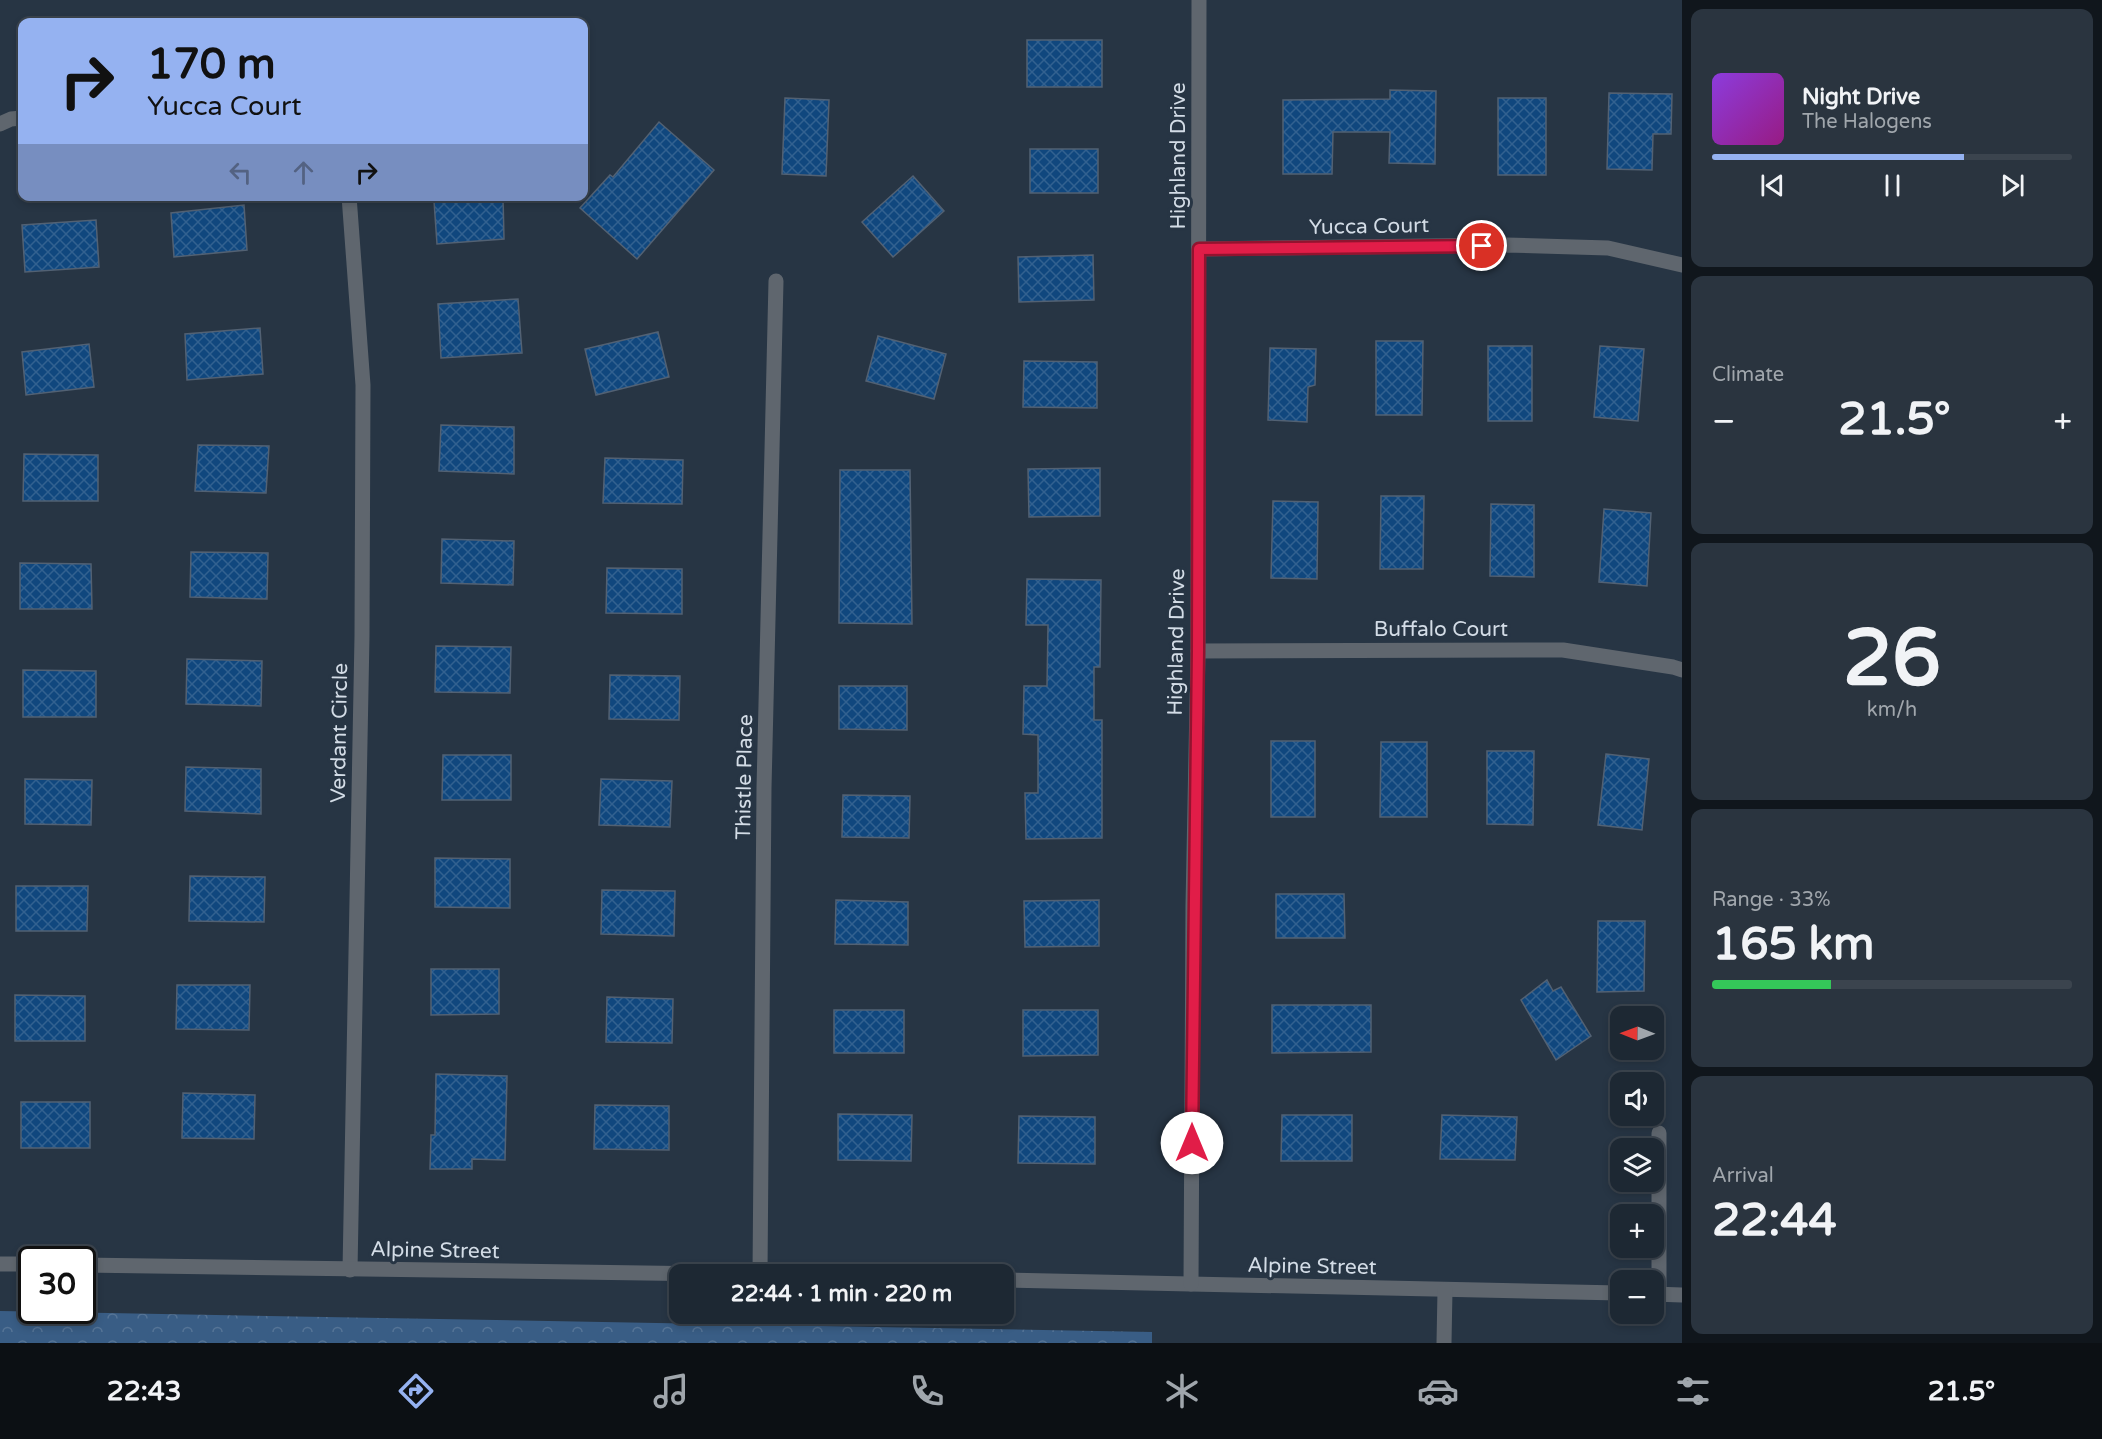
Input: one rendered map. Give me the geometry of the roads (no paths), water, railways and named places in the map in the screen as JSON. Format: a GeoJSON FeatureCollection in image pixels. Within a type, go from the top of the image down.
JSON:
{"type":"FeatureCollection","features":[{"type":"Feature","properties":{"kind":"street","name":"Highland Drive"},"geometry":{"type":"LineString","coordinates":[[1191,1284],[1193,918],[1198,651],[1199,0]]}},
{"type":"Feature","properties":{"kind":"street"},"geometry":{"type":"LineString","coordinates":[[0,124],[18,118]]}},
{"type":"Feature","properties":{"kind":"street","name":"Verdant Circle"},"geometry":{"type":"LineString","coordinates":[[349,201],[363,385],[351,1270]]}},
{"type":"Feature","properties":{"kind":"street","name":"Yucca Court"},"geometry":{"type":"LineString","coordinates":[[1199,249],[1506,245],[1608,248],[1682,265]]}},
{"type":"Feature","properties":{"kind":"street","name":"Thistle Place"},"geometry":{"type":"LineString","coordinates":[[760,1264],[764,788],[776,281]]}},
{"type":"Feature","properties":{"kind":"street","name":"Buffalo Court"},"geometry":{"type":"LineString","coordinates":[[1198,651],[1563,650],[1682,670]]}},
{"type":"Feature","properties":{"kind":"street"},"geometry":{"type":"LineString","coordinates":[[1656,1270],[1659,1132]]}},
{"type":"Feature","properties":{"kind":"street"},"geometry":{"type":"LineString","coordinates":[[0,1264],[18,1264]]}},
{"type":"Feature","properties":{"kind":"street","name":"Alpine Street"},"geometry":{"type":"LineString","coordinates":[[96,1265],[669,1273]]}},
{"type":"Feature","properties":{"kind":"street","name":"Alpine Street"},"geometry":{"type":"LineString","coordinates":[[1014,1280],[1610,1293]]}},
{"type":"Feature","properties":{"kind":"street"},"geometry":{"type":"LineString","coordinates":[[1444,1343],[1445,1290]]}},
{"type":"Feature","properties":{"kind":"street"},"geometry":{"type":"LineString","coordinates":[[1664,1294],[1682,1295]]}}]}
